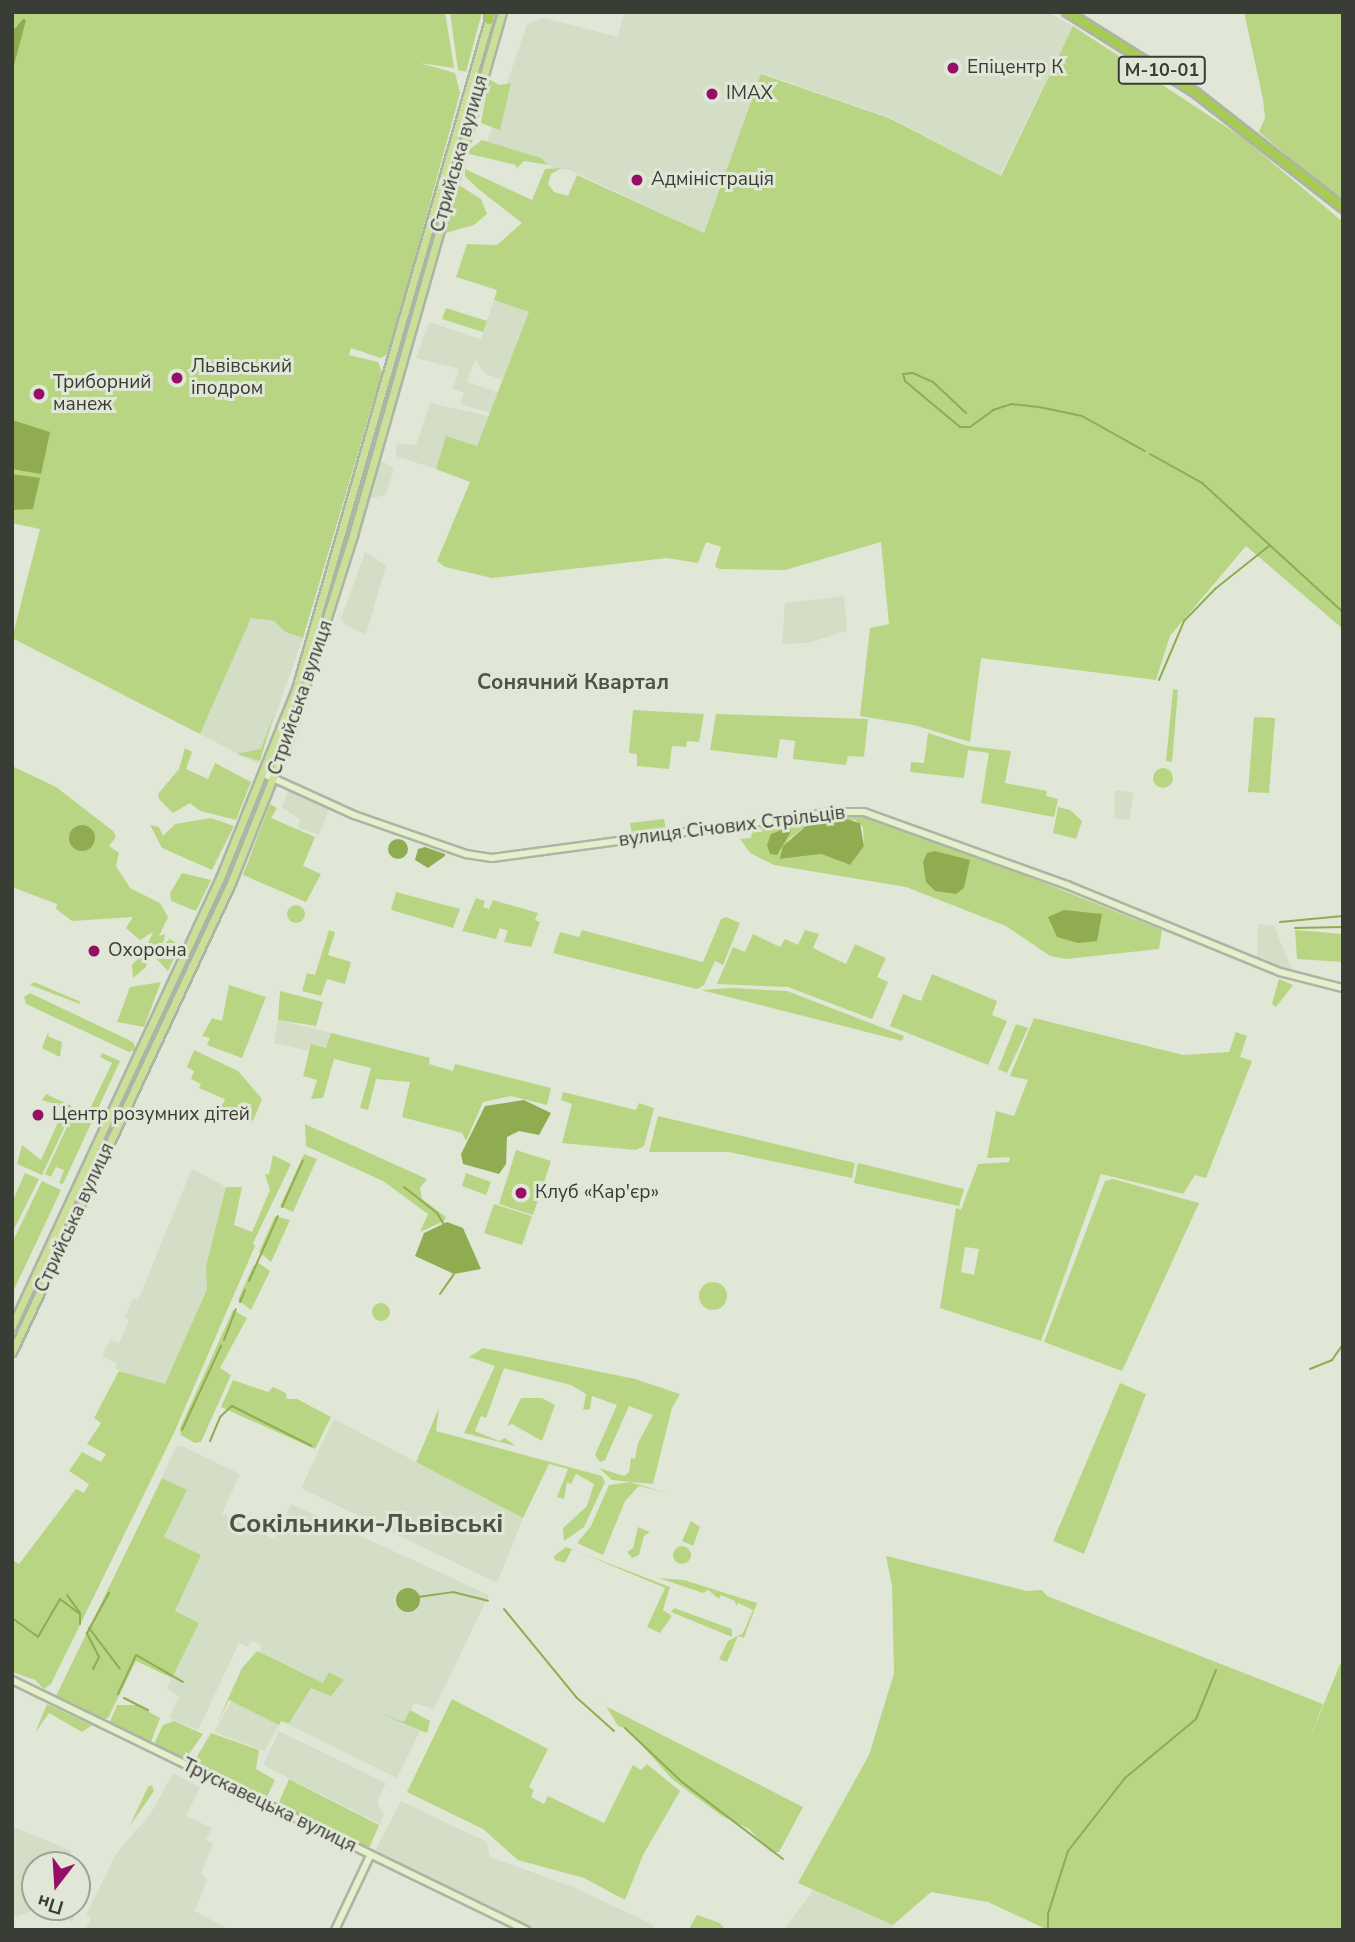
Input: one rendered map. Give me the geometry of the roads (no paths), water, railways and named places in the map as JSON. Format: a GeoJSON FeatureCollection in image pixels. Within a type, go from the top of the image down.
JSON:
{"type":"FeatureCollection","features":[{"type":"Feature","properties":{"kind":"highway","name":"М-10-01"},"geometry":{"type":"LineString","coordinates":[[1067,12],[1196,93],[1343,208]]}},
{"type":"Feature","properties":{"kind":"main road","name":"Стрийська вулиця"},"geometry":{"type":"LineString","coordinates":[[12,1326],[202,919],[264,774],[317,629],[462,130],[502,12]]}},
{"type":"Feature","properties":{"kind":"main road","name":"Стрийська вулиця"},"geometry":{"type":"LineString","coordinates":[[12,1352],[160,1036],[274,777],[329,615],[462,130],[490,15]]}},
{"type":"Feature","properties":{"kind":"main road"},"geometry":{"type":"LineString","coordinates":[[202,919],[211,924]]}},
{"type":"Feature","properties":{"kind":"main road"},"geometry":{"type":"LineString","coordinates":[[150,1032],[160,1036]]}},
{"type":"Feature","properties":{"kind":"main road"},"geometry":{"type":"LineString","coordinates":[[128,1078],[138,1083]]}},
{"type":"Feature","properties":{"kind":"street","name":"вулиця Січових Стрільців"},"geometry":{"type":"LineString","coordinates":[[264,774],[354,815],[466,854],[492,858],[864,812],[1067,885],[1290,976],[1343,988]]}},
{"type":"Feature","properties":{"kind":"street","name":"Трускавецька вулиця"},"geometry":{"type":"LineString","coordinates":[[12,1680],[526,1930]]}},
{"type":"Feature","properties":{"kind":"street"},"geometry":{"type":"LineString","coordinates":[[335,1930],[370,1856]]}},
{"type":"Feature","properties":{"kind":"waterway"},"geometry":{"type":"LineString","coordinates":[[966,413],[933,382],[913,373],[903,374],[905,381],[960,427],[970,427],[993,410],[1011,404],[1039,407],[1082,416],[1145,451]]}},
{"type":"Feature","properties":{"kind":"waterway"},"geometry":{"type":"LineString","coordinates":[[1150,454],[1202,483],[1343,612]]}},
{"type":"Feature","properties":{"kind":"waterway"},"geometry":{"type":"LineString","coordinates":[[1159,680],[1184,621],[1215,589],[1269,546]]}},
{"type":"Feature","properties":{"kind":"waterway"},"geometry":{"type":"LineString","coordinates":[[1280,922],[1343,916]]}},
{"type":"Feature","properties":{"kind":"waterway"},"geometry":{"type":"LineString","coordinates":[[1295,928],[1343,927]]}},
{"type":"Feature","properties":{"kind":"waterway"},"geometry":{"type":"LineString","coordinates":[[282,1207],[303,1160]]}},
{"type":"Feature","properties":{"kind":"waterway"},"geometry":{"type":"LineString","coordinates":[[404,1187],[437,1213],[443,1223]]}},
{"type":"Feature","properties":{"kind":"waterway"},"geometry":{"type":"LineString","coordinates":[[249,1281],[278,1216]]}},
{"type":"Feature","properties":{"kind":"waterway"},"geometry":{"type":"LineString","coordinates":[[440,1294],[454,1274]]}},
{"type":"Feature","properties":{"kind":"waterway"},"geometry":{"type":"LineString","coordinates":[[240,1302],[245,1290]]}},
{"type":"Feature","properties":{"kind":"waterway"},"geometry":{"type":"LineString","coordinates":[[224,1340],[236,1309]]}},
{"type":"Feature","properties":{"kind":"waterway"},"geometry":{"type":"LineString","coordinates":[[1310,1369],[1332,1360],[1343,1344]]}},
{"type":"Feature","properties":{"kind":"waterway"},"geometry":{"type":"LineString","coordinates":[[182,1430],[221,1346]]}},
{"type":"Feature","properties":{"kind":"waterway"},"geometry":{"type":"LineString","coordinates":[[210,1441],[220,1417],[232,1406],[312,1446]]}},
{"type":"Feature","properties":{"kind":"waterway"},"geometry":{"type":"LineString","coordinates":[[418,1597],[453,1592],[488,1601]]}},
{"type":"Feature","properties":{"kind":"waterway"},"geometry":{"type":"LineString","coordinates":[[93,1669],[99,1657],[87,1633],[109,1593]]}},
{"type":"Feature","properties":{"kind":"waterway"},"geometry":{"type":"LineString","coordinates":[[67,1595],[80,1613]]}},
{"type":"Feature","properties":{"kind":"waterway"},"geometry":{"type":"LineString","coordinates":[[12,1618],[38,1637],[60,1599],[80,1614],[80,1624]]}},
{"type":"Feature","properties":{"kind":"waterway"},"geometry":{"type":"LineString","coordinates":[[504,1609],[576,1697],[614,1731]]}},
{"type":"Feature","properties":{"kind":"waterway"},"geometry":{"type":"LineString","coordinates":[[89,1628],[120,1669]]}},
{"type":"Feature","properties":{"kind":"waterway"},"geometry":{"type":"LineString","coordinates":[[118,1694],[136,1655],[183,1682]]}},
{"type":"Feature","properties":{"kind":"waterway"},"geometry":{"type":"LineString","coordinates":[[1048,1930],[1048,1914],[1068,1851],[1125,1778],[1196,1719],[1216,1670]]}},
{"type":"Feature","properties":{"kind":"waterway"},"geometry":{"type":"LineString","coordinates":[[124,1698],[148,1710]]}},
{"type":"Feature","properties":{"kind":"waterway"},"geometry":{"type":"LineString","coordinates":[[625,1728],[682,1782],[783,1859]]}},
{"type":"Feature","properties":{"kind":"place","name":"Епіцентр К"},"geometry":{"type":"Point","coordinates":[953,68]}},
{"type":"Feature","properties":{"kind":"place","name":"IMAX"},"geometry":{"type":"Point","coordinates":[712,94]}},
{"type":"Feature","properties":{"kind":"place","name":"Адміністрація"},"geometry":{"type":"Point","coordinates":[637,180]}},
{"type":"Feature","properties":{"kind":"place","name":"Львівський іподром"},"geometry":{"type":"Point","coordinates":[177,378]}},
{"type":"Feature","properties":{"kind":"place","name":"Триборний манеж"},"geometry":{"type":"Point","coordinates":[39,394]}},
{"type":"Feature","properties":{"kind":"place","name":"Охорона"},"geometry":{"type":"Point","coordinates":[94,951]}},
{"type":"Feature","properties":{"kind":"place","name":"Центр розумних дітей"},"geometry":{"type":"Point","coordinates":[38,1115]}},
{"type":"Feature","properties":{"kind":"place","name":"Клуб «Кар'єр»"},"geometry":{"type":"Point","coordinates":[521,1193]}},
{"type":"Feature","properties":{"kind":"district","name":"Сонячний Квартал"},"geometry":{"type":"Point","coordinates":[573,682]}},
{"type":"Feature","properties":{"kind":"district","name":"Сокільники-Львівські"},"geometry":{"type":"Point","coordinates":[366,1524]}}]}
